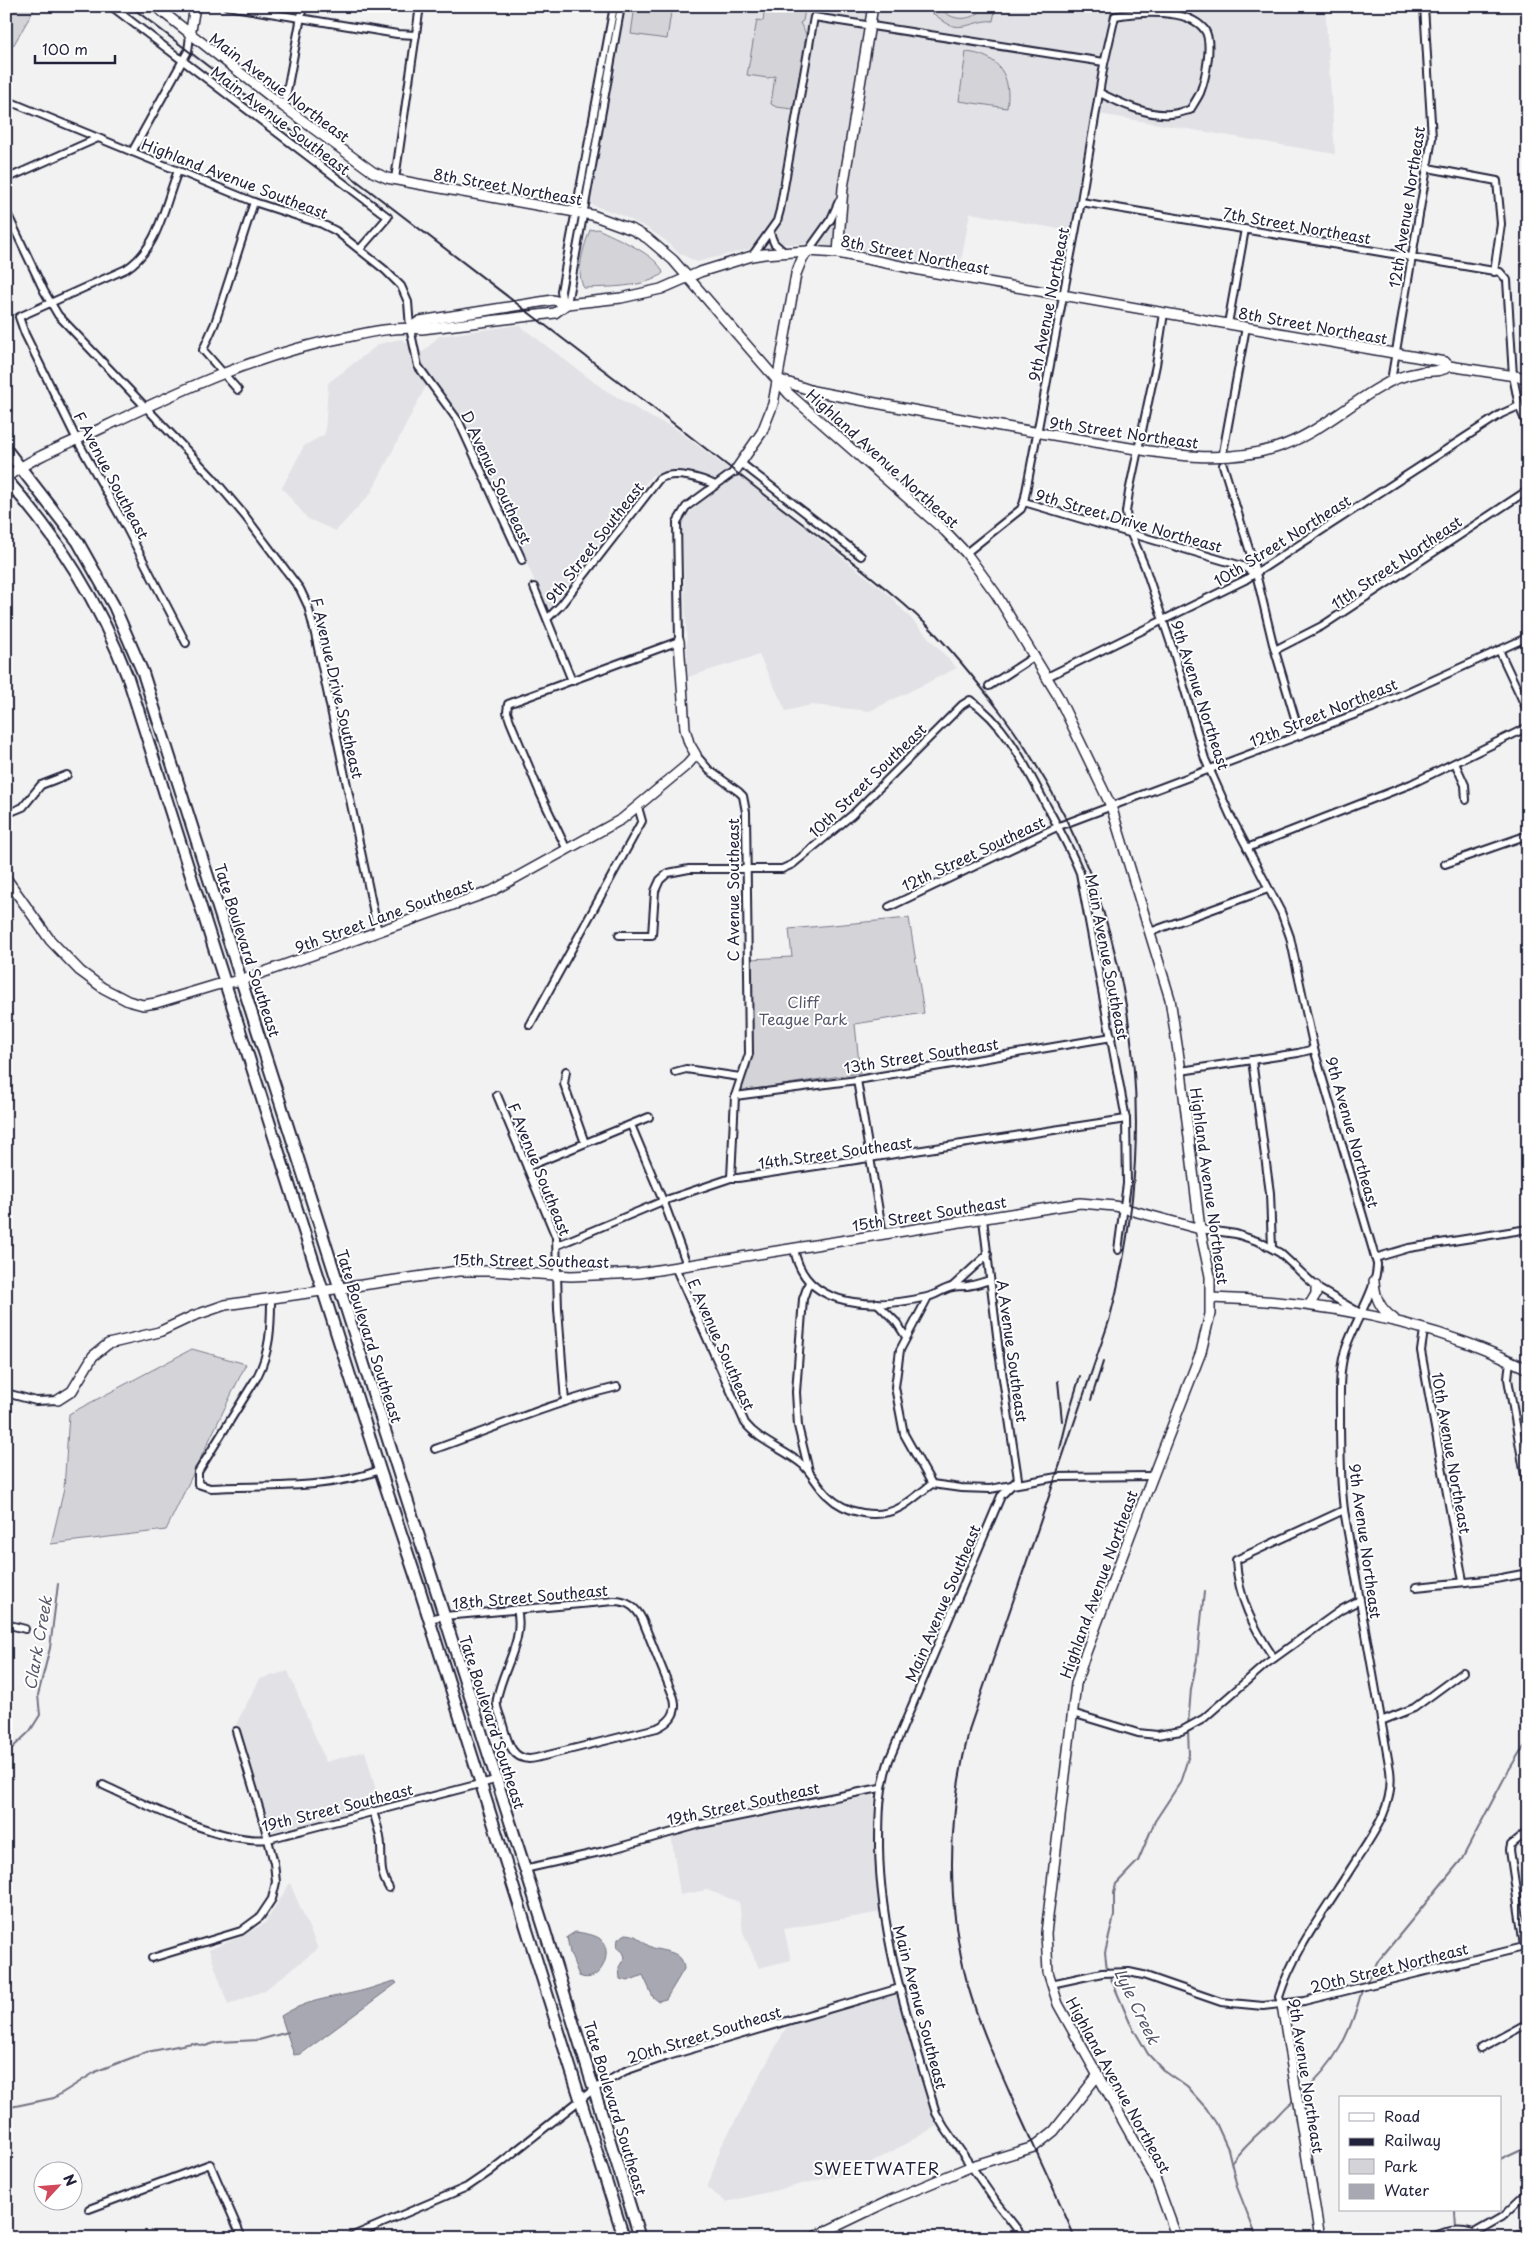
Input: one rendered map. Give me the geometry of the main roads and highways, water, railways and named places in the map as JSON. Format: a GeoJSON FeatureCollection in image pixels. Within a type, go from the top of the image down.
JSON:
{"type":"FeatureCollection","features":[{"type":"Feature","properties":{"kind":"main road","name":"Main Avenue Northeast"},"geometry":{"type":"LineString","coordinates":[[155,6],[190,36],[368,170],[395,179]]}},
{"type":"Feature","properties":{"kind":"main road"},"geometry":{"type":"LineString","coordinates":[[190,36],[195,6]]}},
{"type":"Feature","properties":{"kind":"main road"},"geometry":{"type":"LineString","coordinates":[[838,253],[843,188],[873,6]]}},
{"type":"Feature","properties":{"kind":"main road","name":"8th Street Northeast"},"geometry":{"type":"LineString","coordinates":[[395,179],[580,213],[614,222],[647,238],[661,249],[688,278],[752,256],[808,251],[838,253],[925,271],[1445,362],[1449,366]]}},
{"type":"Feature","properties":{"kind":"main road"},"geometry":{"type":"LineString","coordinates":[[735,471],[768,418],[796,274],[808,251]]}},
{"type":"Feature","properties":{"kind":"main road"},"geometry":{"type":"LineString","coordinates":[[410,328],[420,321],[553,300],[567,304],[648,292],[667,287],[688,278]]}},
{"type":"Feature","properties":{"kind":"main road","name":"Highland Avenue Northeast"},"geometry":{"type":"LineString","coordinates":[[688,278],[789,394],[927,513],[966,553],[996,594],[1047,677],[1072,724],[1110,806],[1170,999],[1181,1071],[1200,1229],[1208,1258],[1211,1298],[1208,1322],[1201,1352],[1152,1476],[1076,1684],[1046,1933],[1047,1960],[1051,1984],[1058,2004],[1155,2178],[1176,2238]]}},
{"type":"Feature","properties":{"kind":"main road"},"geometry":{"type":"LineString","coordinates":[[6,479],[20,468],[145,407],[223,372],[269,356],[326,341],[410,328],[422,329],[555,313],[567,304]]}},
{"type":"Feature","properties":{"kind":"main road"},"geometry":{"type":"LineString","coordinates":[[1449,366],[1528,378]]}},
{"type":"Feature","properties":{"kind":"main road","name":"9th Street Northeast"},"geometry":{"type":"LineString","coordinates":[[777,379],[813,391],[1037,432],[1223,461],[1257,453],[1294,441],[1320,427],[1391,381],[1418,372],[1445,370],[1449,366]]}},
{"type":"Feature","properties":{"kind":"main road","name":"Tate Boulevard Southeast"},"geometry":{"type":"LineString","coordinates":[[6,449],[78,542],[114,606],[130,640],[154,708],[242,980],[640,2238]]}},
{"type":"Feature","properties":{"kind":"main road","name":"Tate Boulevard Southeast"},"geometry":{"type":"LineString","coordinates":[[6,479],[43,523],[69,559],[110,633],[128,678],[428,1619],[579,2102],[624,2238]]}},
{"type":"Feature","properties":{"kind":"main road","name":"C Avenue Southeast"},"geometry":{"type":"LineString","coordinates":[[679,641],[686,729],[689,743],[696,755]]}},
{"type":"Feature","properties":{"kind":"main road","name":"9th Street Lane Southeast"},"geometry":{"type":"LineString","coordinates":[[6,878],[60,953],[80,971],[119,997],[137,1003],[156,1004],[242,980],[492,891],[611,826],[638,807],[696,755]]}},
{"type":"Feature","properties":{"kind":"main road","name":"15th Street Southeast"},"geometry":{"type":"LineString","coordinates":[[58,1400],[72,1391],[93,1356],[108,1344],[159,1332],[211,1309],[271,1299],[458,1271],[490,1271],[558,1276],[613,1275],[883,1235],[1080,1202],[1098,1203],[1122,1208],[1200,1229]]}},
{"type":"Feature","properties":{"kind":"main road"},"geometry":{"type":"LineString","coordinates":[[1374,1281],[1375,1292],[1382,1308],[1400,1323]]}},
{"type":"Feature","properties":{"kind":"main road"},"geometry":{"type":"LineString","coordinates":[[1310,1304],[1316,1294],[1316,1286]]}},
{"type":"Feature","properties":{"kind":"main road"},"geometry":{"type":"LineString","coordinates":[[1211,1298],[1310,1304],[1360,1312],[1475,1345],[1528,1369]]}},
{"type":"Feature","properties":{"kind":"main road","name":"9th Avenue Northeast"},"geometry":{"type":"LineString","coordinates":[[1282,2005],[1320,2238]]}},
{"type":"Feature","properties":{"kind":"main road"},"geometry":{"type":"LineString","coordinates":[[812,2238],[825,2235],[891,2200],[972,2166],[1034,2147],[1054,2131],[1098,2075]]}},
{"type":"Feature","properties":{"kind":"water"},"geometry":{"type":"Polygon","coordinates":[[[575,1932],[599,1938],[604,1943],[606,1950],[606,1958],[599,1972],[587,1978],[579,1976],[570,1953],[567,1937],[575,1932]]]}},
{"type":"Feature","properties":{"kind":"water"},"geometry":{"type":"Polygon","coordinates":[[[626,1934],[637,1937],[651,1947],[672,1953],[680,1958],[684,1969],[666,1999],[658,2001],[653,1997],[643,1975],[628,1981],[620,1979],[619,1967],[625,1957],[623,1952],[617,1947],[618,1939],[626,1934]]]}},
{"type":"Feature","properties":{"kind":"water"},"geometry":{"type":"Polygon","coordinates":[[[395,1981],[397,1983],[301,2054],[294,2055],[281,2016],[302,2005],[395,1981]]]}},
{"type":"Feature","properties":{"kind":"waterway","name":"Clark Creek"},"geometry":{"type":"LineString","coordinates":[[6,1754],[30,1731],[40,1715],[38,1695],[50,1648],[58,1584]]}},
{"type":"Feature","properties":{"kind":"waterway","name":"Lyle Creek"},"geometry":{"type":"LineString","coordinates":[[1188,1726],[1204,1592]]}},
{"type":"Feature","properties":{"kind":"waterway","name":"Lyle Creek"},"geometry":{"type":"LineString","coordinates":[[1107,1970],[1105,1953],[1114,1916],[1116,1884],[1138,1861],[1155,1821],[1180,1783],[1189,1755],[1188,1731]]}},
{"type":"Feature","properties":{"kind":"waterway"},"geometry":{"type":"LineString","coordinates":[[1365,1984],[1379,1960],[1462,1859],[1507,1773],[1528,1743]]}},
{"type":"Feature","properties":{"kind":"waterway","name":"Lyle Creek"},"geometry":{"type":"LineString","coordinates":[[1109,1974],[1130,2023],[1148,2054],[1163,2070],[1187,2087],[1206,2108],[1216,2123],[1228,2149],[1237,2187],[1257,2238]]}},
{"type":"Feature","properties":{"kind":"waterway"},"geometry":{"type":"LineString","coordinates":[[1300,2095],[1313,2083],[1340,2047],[1347,2035],[1362,1990]]}},
{"type":"Feature","properties":{"kind":"waterway"},"geometry":{"type":"LineString","coordinates":[[6,2108],[54,2098],[97,2071],[147,2052],[192,2043],[205,2046],[218,2042],[259,2040],[288,2032]]}},
{"type":"Feature","properties":{"kind":"waterway"},"geometry":{"type":"LineString","coordinates":[[1232,2162],[1247,2144],[1294,2100]]}},
{"type":"Feature","properties":{"kind":"waterway"},"geometry":{"type":"LineString","coordinates":[[1502,2158],[1528,2146]]}},
{"type":"Feature","properties":{"kind":"waterway"},"geometry":{"type":"LineString","coordinates":[[1455,2212],[1456,2228]]}},
{"type":"Feature","properties":{"kind":"waterway"},"geometry":{"type":"LineString","coordinates":[[1454,2238],[1455,2232]]}},
{"type":"Feature","properties":{"kind":"railway"},"geometry":{"type":"LineString","coordinates":[[130,6],[839,551],[911,610],[948,647],[1002,714],[1047,783],[1082,854],[1108,929],[1126,1005],[1135,1083],[1135,1162],[1126,1242],[1109,1321],[970,1727],[957,1792],[952,1857],[956,1922],[961,1954],[972,2000],[999,2069],[1075,2238]]}},
{"type":"Feature","properties":{"kind":"railway"},"geometry":{"type":"LineString","coordinates":[[1091,1400],[1103,1362]]}},
{"type":"Feature","properties":{"kind":"railway"},"geometry":{"type":"LineString","coordinates":[[1060,1449],[1080,1376]]}},
{"type":"Feature","properties":{"kind":"railway"},"geometry":{"type":"LineString","coordinates":[[1058,1381],[1062,1421]]}},
{"type":"Feature","properties":{"kind":"district","name":"SWEETWATER"},"geometry":{"type":"Point","coordinates":[877,2168]}},
{"type":"Feature","properties":{"kind":"park label","name":"Cliff Teague Park"},"geometry":{"type":"Point","coordinates":[803,1010]}}]}
